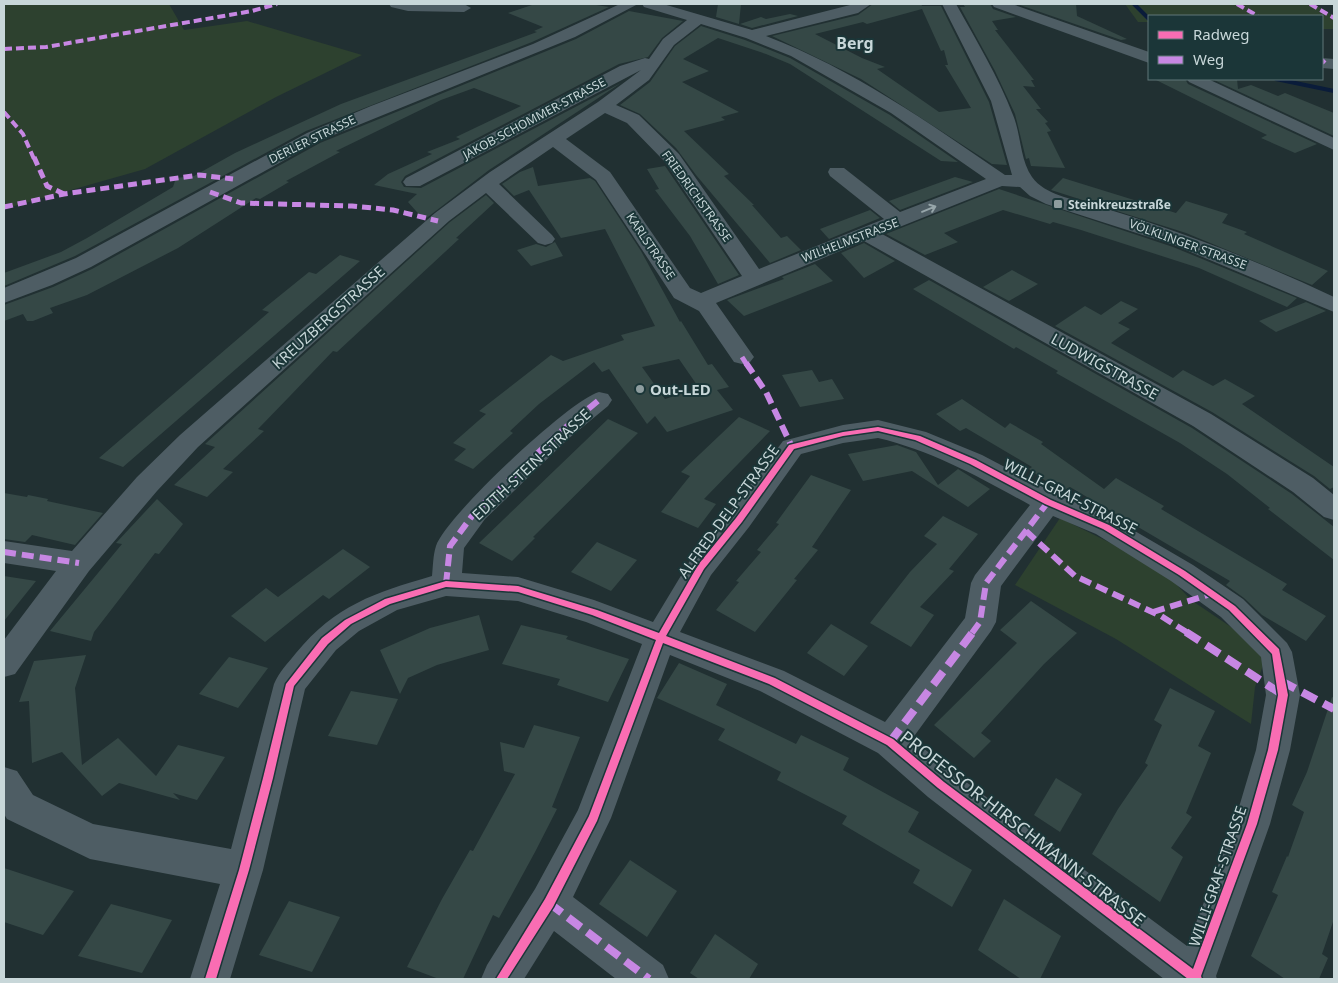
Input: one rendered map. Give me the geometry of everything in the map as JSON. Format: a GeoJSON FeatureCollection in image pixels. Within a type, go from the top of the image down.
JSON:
{"type":"FeatureCollection","features":[{"type":"Feature","properties":{"kind":"street"},"geometry":{"type":"LineString","coordinates":[[396,4],[408,7],[464,8]]}},
{"type":"Feature","properties":{"kind":"street","name":"DERLER STRASSE"},"geometry":{"type":"LineString","coordinates":[[4,296],[41,283],[92,259],[249,170],[312,138],[367,113],[570,34],[631,4]]}},
{"type":"Feature","properties":{"kind":"street"},"geometry":{"type":"LineString","coordinates":[[649,4],[752,35],[796,53],[840,76],[897,110],[995,176],[1023,178],[1005,116],[984,69],[949,4]]}},
{"type":"Feature","properties":{"kind":"street"},"geometry":{"type":"LineString","coordinates":[[752,35],[853,10],[864,4]]}},
{"type":"Feature","properties":{"kind":"street"},"geometry":{"type":"LineString","coordinates":[[999,4],[1142,51]]}},
{"type":"Feature","properties":{"kind":"street","name":"KREUZBERGSTRASSE"},"geometry":{"type":"LineString","coordinates":[[4,664],[79,563],[147,484],[189,441],[442,218],[643,77],[657,60],[668,42],[697,20]]}},
{"type":"Feature","properties":{"kind":"street","name":"JAKOB-SCHOMMER-STRASSE"},"geometry":{"type":"LineString","coordinates":[[414,182],[626,69],[657,60]]}},
{"type":"Feature","properties":{"kind":"street"},"geometry":{"type":"LineString","coordinates":[[1197,80],[1334,144]]}},
{"type":"Feature","properties":{"kind":"street","name":"FRIEDRICHSTRASSE"},"geometry":{"type":"LineString","coordinates":[[604,106],[633,120],[672,158],[755,279]]}},
{"type":"Feature","properties":{"kind":"street"},"geometry":{"type":"LineString","coordinates":[[1274,115],[1286,115],[1334,129]]}},
{"type":"Feature","properties":{"kind":"street","name":"KARLSTRASSE"},"geometry":{"type":"LineString","coordinates":[[554,140],[603,176],[682,293],[701,301],[742,357]]}},
{"type":"Feature","properties":{"kind":"street"},"geometry":{"type":"LineString","coordinates":[[837,172],[899,221]]}},
{"type":"Feature","properties":{"kind":"street","name":"WILHELMSTRASSE"},"geometry":{"type":"LineString","coordinates":[[701,301],[814,253],[899,221],[995,176]]}},
{"type":"Feature","properties":{"kind":"street","name":"VÖLKLINGER STRASSE"},"geometry":{"type":"LineString","coordinates":[[1023,178],[1043,194],[1197,244],[1273,275],[1334,304]]}},
{"type":"Feature","properties":{"kind":"street"},"geometry":{"type":"LineString","coordinates":[[488,184],[545,239]]}},
{"type":"Feature","properties":{"kind":"street","name":"LUDWIGSTRASSE"},"geometry":{"type":"LineString","coordinates":[[867,234],[1202,420],[1303,485],[1334,510]]}},
{"type":"Feature","properties":{"kind":"street","name":"EDITH-STEIN-STRASSE"},"geometry":{"type":"LineString","coordinates":[[446,584],[450,546],[475,512],[559,433],[599,400]]}},
{"type":"Feature","properties":{"kind":"street","name":"WILLI-GRAF-STRASSE"},"geometry":{"type":"LineString","coordinates":[[843,434],[878,429],[917,438],[973,462],[1048,502],[1106,527],[1182,573],[1232,608],[1276,652],[1284,696],[1273,750],[1252,824],[1196,979]]}},
{"type":"Feature","properties":{"kind":"street","name":"ALFRED-DELP-STRASSE"},"geometry":{"type":"LineString","coordinates":[[501,979],[549,903],[593,818],[661,637],[701,567],[739,520],[792,447],[843,434]]}},
{"type":"Feature","properties":{"kind":"street"},"geometry":{"type":"LineString","coordinates":[[890,742],[980,622],[986,583],[1048,502]]}},
{"type":"Feature","properties":{"kind":"street"},"geometry":{"type":"LineString","coordinates":[[4,552],[79,563]]}},
{"type":"Feature","properties":{"kind":"street","name":"PROFESSOR-HIRSCHMANN-STRASSE"},"geometry":{"type":"LineString","coordinates":[[210,979],[244,870],[290,684],[324,641],[348,622],[388,600],[446,584],[518,589],[594,612],[772,681],[890,742],[949,791],[1196,979]]}},
{"type":"Feature","properties":{"kind":"street"},"geometry":{"type":"LineString","coordinates":[[4,783],[20,807],[90,841],[244,870]]}},
{"type":"Feature","properties":{"kind":"street"},"geometry":{"type":"LineString","coordinates":[[549,903],[649,979]]}},
{"type":"Feature","properties":{"kind":"green space"},"geometry":{"type":"Polygon","coordinates":[[[4,4],[169,4],[184,30],[247,21],[362,55],[276,97],[145,169],[4,209],[4,4]]]}},
{"type":"Feature","properties":{"kind":"green space"},"geometry":{"type":"Polygon","coordinates":[[[1125,4],[1314,4],[1334,16],[1334,29],[1323,29],[1323,15],[1148,15],[1148,22],[1138,22],[1125,4]]]}},
{"type":"Feature","properties":{"kind":"green space"},"geometry":{"type":"Polygon","coordinates":[[[1060,518],[1161,568],[1191,600],[1268,652],[1255,687],[1251,724],[1116,639],[1015,585],[1060,518]]]}},
{"type":"Feature","properties":{"kind":"building"},"geometry":{"type":"Polygon","coordinates":[[[535,4],[590,4],[609,7],[532,42],[306,131],[75,256],[4,286],[4,273],[61,252],[87,238],[173,187],[176,178],[194,176],[235,153],[341,104],[537,32],[534,31],[543,27],[508,13],[535,4]]]}},
{"type":"Feature","properties":{"kind":"building"},"geometry":{"type":"Polygon","coordinates":[[[718,4],[741,4],[739,24],[716,17],[718,4]]]}},
{"type":"Feature","properties":{"kind":"building"},"geometry":{"type":"Polygon","coordinates":[[[873,4],[941,6],[989,102],[1007,165],[992,164],[861,79],[772,36],[858,15],[873,4]],[[922,9],[867,24],[863,22],[815,34],[862,58],[885,67],[877,69],[939,112],[971,108],[945,65],[948,65],[944,50],[941,51],[922,9]]]}},
{"type":"Feature","properties":{"kind":"building"},"geometry":{"type":"Polygon","coordinates":[[[963,4],[990,4],[993,9],[1016,17],[992,21],[998,30],[995,30],[1034,80],[1031,80],[1035,87],[1023,86],[1041,109],[1036,109],[1048,122],[1045,123],[1051,131],[1047,132],[1065,168],[1031,166],[1029,158],[1026,159],[1015,114],[995,71],[960,7],[965,7],[963,4]]]}},
{"type":"Feature","properties":{"kind":"building"},"geometry":{"type":"Polygon","coordinates":[[[1017,4],[1076,4],[1077,16],[1127,39],[1121,40],[1017,4]]]}},
{"type":"Feature","properties":{"kind":"building"},"geometry":{"type":"Polygon","coordinates":[[[629,11],[683,21],[662,38],[648,57],[619,64],[405,176],[401,182],[404,187],[421,188],[621,83],[489,170],[424,220],[408,202],[417,194],[374,185],[388,174],[432,154],[427,152],[460,139],[456,137],[521,106],[474,88],[441,100],[336,151],[340,152],[286,181],[289,182],[260,199],[256,198],[178,248],[87,295],[50,308],[53,313],[33,321],[27,321],[23,314],[4,321],[4,305],[53,287],[92,269],[320,143],[576,39],[629,11]]]}},
{"type":"Feature","properties":{"kind":"building"},"geometry":{"type":"Polygon","coordinates":[[[790,14],[798,16],[752,28],[740,24],[761,17],[766,19],[790,14]]]}},
{"type":"Feature","properties":{"kind":"building"},"geometry":{"type":"Polygon","coordinates":[[[701,26],[745,40],[790,58],[890,115],[958,162],[941,161],[790,64],[718,38],[683,59],[709,71],[682,82],[739,112],[721,117],[725,120],[684,131],[729,174],[724,176],[754,205],[752,205],[781,238],[787,236],[801,250],[770,263],[696,175],[676,148],[640,114],[620,105],[650,82],[675,46],[701,26]]]}},
{"type":"Feature","properties":{"kind":"building"},"geometry":{"type":"Polygon","coordinates":[[[1156,80],[1186,80],[1188,84],[1317,144],[1295,153],[1261,138],[1267,135],[1156,80]]]}},
{"type":"Feature","properties":{"kind":"building"},"geometry":{"type":"Polygon","coordinates":[[[1214,80],[1237,80],[1238,89],[1251,85],[1278,96],[1285,93],[1334,113],[1334,136],[1214,80]]]}},
{"type":"Feature","properties":{"kind":"building"},"geometry":{"type":"Polygon","coordinates":[[[665,166],[739,275],[718,284],[690,236],[655,190],[659,189],[647,169],[665,166]]]}},
{"type":"Feature","properties":{"kind":"building"},"geometry":{"type":"Polygon","coordinates":[[[533,167],[538,186],[590,178],[595,181],[641,251],[680,322],[708,365],[712,364],[729,387],[717,390],[733,410],[667,432],[655,416],[647,424],[609,369],[602,372],[594,362],[539,404],[510,431],[513,433],[473,469],[454,460],[466,449],[453,443],[486,414],[479,411],[551,355],[563,361],[624,340],[621,335],[655,326],[605,229],[561,238],[529,190],[514,196],[502,184],[520,172],[533,167]],[[679,359],[642,367],[665,399],[699,388],[679,359]]]}},
{"type":"Feature","properties":{"kind":"building"},"geometry":{"type":"Polygon","coordinates":[[[955,177],[973,182],[900,210],[889,201],[955,177]]]}},
{"type":"Feature","properties":{"kind":"building"},"geometry":{"type":"Polygon","coordinates":[[[1063,178],[1176,213],[1186,201],[1228,214],[1222,223],[1247,232],[1244,234],[1328,271],[1312,285],[1186,233],[1051,190],[1063,178]]]}},
{"type":"Feature","properties":{"kind":"building"},"geometry":{"type":"Polygon","coordinates":[[[999,189],[1173,247],[1297,298],[1287,307],[1199,268],[1081,230],[1053,222],[1050,224],[1003,210],[944,233],[958,242],[925,255],[886,234],[999,189]]]}},
{"type":"Feature","properties":{"kind":"building"},"geometry":{"type":"Polygon","coordinates":[[[486,195],[494,203],[456,238],[459,239],[337,352],[333,351],[258,429],[264,431],[223,469],[233,472],[207,497],[174,485],[215,447],[205,444],[450,222],[486,195]]]}},
{"type":"Feature","properties":{"kind":"building"},"geometry":{"type":"Polygon","coordinates":[[[870,210],[880,218],[829,239],[820,229],[870,210]]]}},
{"type":"Feature","properties":{"kind":"building"},"geometry":{"type":"Polygon","coordinates":[[[555,242],[563,256],[531,266],[517,250],[536,244],[546,247],[555,242]]]}},
{"type":"Feature","properties":{"kind":"building"},"geometry":{"type":"Polygon","coordinates":[[[864,243],[895,261],[864,278],[841,253],[864,243]]]}},
{"type":"Feature","properties":{"kind":"building"},"geometry":{"type":"Polygon","coordinates":[[[340,255],[360,261],[123,467],[99,458],[269,312],[262,310],[309,272],[316,274],[340,255]]]}},
{"type":"Feature","properties":{"kind":"building"},"geometry":{"type":"Polygon","coordinates":[[[815,264],[833,281],[744,316],[727,300],[784,279],[782,277],[815,264]]]}},
{"type":"Feature","properties":{"kind":"building"},"geometry":{"type":"Polygon","coordinates":[[[1012,270],[1038,284],[1009,301],[983,287],[1012,270]]]}},
{"type":"Feature","properties":{"kind":"building"},"geometry":{"type":"Polygon","coordinates":[[[929,280],[1192,428],[1292,494],[1334,527],[1334,560],[1268,509],[1270,508],[1227,474],[1180,443],[1056,373],[1058,371],[1016,347],[1014,349],[913,289],[929,280]]]}},
{"type":"Feature","properties":{"kind":"building"},"geometry":{"type":"Polygon","coordinates":[[[1121,301],[1138,309],[1118,323],[1130,329],[1111,343],[1173,378],[1183,370],[1213,386],[1225,379],[1255,396],[1242,404],[1334,467],[1334,487],[1330,489],[1314,476],[1212,412],[1055,326],[1085,306],[1101,315],[1121,301]]]}},
{"type":"Feature","properties":{"kind":"building"},"geometry":{"type":"Polygon","coordinates":[[[1306,302],[1326,311],[1276,332],[1259,321],[1306,302]]]}},
{"type":"Feature","properties":{"kind":"building"},"geometry":{"type":"Polygon","coordinates":[[[812,370],[819,382],[832,379],[844,399],[800,407],[782,375],[812,370]]]}},
{"type":"Feature","properties":{"kind":"building"},"geometry":{"type":"Polygon","coordinates":[[[962,399],[1005,428],[1010,423],[1043,442],[1041,444],[1104,489],[1116,478],[1164,506],[1161,509],[1287,584],[1282,590],[1326,616],[1306,641],[1262,615],[1244,598],[1226,585],[1230,581],[1070,487],[1061,492],[1029,469],[1032,467],[966,428],[960,431],[936,414],[962,399]]]}},
{"type":"Feature","properties":{"kind":"building"},"geometry":{"type":"Polygon","coordinates":[[[739,417],[770,431],[704,499],[716,504],[698,528],[661,512],[690,476],[681,472],[739,417]]]}},
{"type":"Feature","properties":{"kind":"building"},"geometry":{"type":"Polygon","coordinates":[[[608,419],[638,433],[533,537],[535,538],[512,561],[479,543],[608,419]]]}},
{"type":"Feature","properties":{"kind":"building"},"geometry":{"type":"Polygon","coordinates":[[[897,445],[916,452],[938,485],[958,469],[990,489],[968,507],[912,471],[863,481],[848,454],[897,445]]]}},
{"type":"Feature","properties":{"kind":"building"},"geometry":{"type":"Polygon","coordinates":[[[811,475],[851,490],[812,547],[818,550],[794,579],[797,580],[755,632],[716,610],[739,582],[736,581],[761,552],[757,550],[779,524],[776,523],[811,475]]]}},
{"type":"Feature","properties":{"kind":"building"},"geometry":{"type":"Polygon","coordinates":[[[4,493],[48,499],[47,501],[103,513],[75,545],[32,535],[25,542],[4,539],[4,493]]]}},
{"type":"Feature","properties":{"kind":"building"},"geometry":{"type":"Polygon","coordinates":[[[157,499],[183,524],[159,554],[155,553],[94,632],[91,641],[50,631],[122,544],[116,543],[157,499]]]}},
{"type":"Feature","properties":{"kind":"building"},"geometry":{"type":"Polygon","coordinates":[[[943,516],[978,534],[949,569],[954,571],[920,607],[934,615],[911,647],[870,623],[910,572],[937,544],[924,536],[943,516]]]}},
{"type":"Feature","properties":{"kind":"building"},"geometry":{"type":"Polygon","coordinates":[[[597,542],[637,560],[611,591],[571,572],[597,542]]]}},
{"type":"Feature","properties":{"kind":"building"},"geometry":{"type":"Polygon","coordinates":[[[343,549],[370,567],[329,599],[323,595],[265,642],[231,616],[266,588],[278,597],[343,549]]]}},
{"type":"Feature","properties":{"kind":"building"},"geometry":{"type":"Polygon","coordinates":[[[4,576],[36,581],[4,621],[4,576]]]}},
{"type":"Feature","properties":{"kind":"building"},"geometry":{"type":"Polygon","coordinates":[[[1031,601],[1077,633],[1044,664],[981,733],[991,741],[974,758],[934,725],[1017,643],[1000,630],[1031,601]]]}},
{"type":"Feature","properties":{"kind":"building"},"geometry":{"type":"Polygon","coordinates":[[[479,615],[489,650],[437,665],[408,678],[400,694],[380,650],[430,628],[479,615]]]}},
{"type":"Feature","properties":{"kind":"building"},"geometry":{"type":"Polygon","coordinates":[[[831,624],[868,646],[844,676],[807,653],[831,624]]]}},
{"type":"Feature","properties":{"kind":"building"},"geometry":{"type":"Polygon","coordinates":[[[521,625],[568,636],[566,639],[629,659],[608,702],[557,685],[560,679],[502,664],[521,625]]]}},
{"type":"Feature","properties":{"kind":"building"},"geometry":{"type":"Polygon","coordinates":[[[86,655],[75,688],[82,765],[118,738],[156,776],[178,745],[225,757],[197,800],[173,793],[180,800],[119,783],[102,796],[62,752],[32,763],[29,701],[19,702],[34,661],[86,655]]]}},
{"type":"Feature","properties":{"kind":"building"},"geometry":{"type":"Polygon","coordinates":[[[229,657],[268,668],[238,708],[199,694],[229,657]]]}},
{"type":"Feature","properties":{"kind":"building"},"geometry":{"type":"Polygon","coordinates":[[[679,663],[727,684],[716,705],[796,744],[801,735],[849,758],[843,770],[919,812],[908,832],[972,870],[952,907],[913,883],[920,870],[842,824],[847,816],[777,780],[781,772],[718,740],[725,729],[657,698],[679,663]]]}},
{"type":"Feature","properties":{"kind":"building"},"geometry":{"type":"Polygon","coordinates":[[[1170,688],[1215,711],[1198,746],[1211,753],[1186,813],[1192,817],[1171,848],[1183,857],[1160,902],[1092,854],[1118,809],[1148,765],[1145,763],[1162,725],[1154,720],[1170,688]]]}},
{"type":"Feature","properties":{"kind":"building"},"geometry":{"type":"Polygon","coordinates":[[[351,691],[398,699],[377,745],[328,736],[351,691]]]}},
{"type":"Feature","properties":{"kind":"building"},"geometry":{"type":"Polygon","coordinates":[[[1332,697],[1334,698],[1334,919],[1322,954],[1328,958],[1319,979],[1285,979],[1251,956],[1278,895],[1272,892],[1288,857],[1304,812],[1292,805],[1307,772],[1332,697]]]}},
{"type":"Feature","properties":{"kind":"building"},"geometry":{"type":"Polygon","coordinates":[[[534,725],[580,737],[552,807],[557,809],[535,852],[499,918],[493,915],[463,979],[439,979],[407,967],[442,899],[470,850],[473,851],[515,774],[504,771],[500,742],[524,748],[534,725]]]}},
{"type":"Feature","properties":{"kind":"building"},"geometry":{"type":"Polygon","coordinates":[[[1056,778],[1082,794],[1060,832],[1034,815],[1056,778]]]}},
{"type":"Feature","properties":{"kind":"building"},"geometry":{"type":"Polygon","coordinates":[[[630,860],[677,891],[647,937],[599,904],[630,860]]]}},
{"type":"Feature","properties":{"kind":"building"},"geometry":{"type":"Polygon","coordinates":[[[4,868],[74,891],[43,935],[4,922],[4,868]]]}},
{"type":"Feature","properties":{"kind":"building"},"geometry":{"type":"Polygon","coordinates":[[[1004,899],[1061,936],[1040,979],[1021,979],[978,950],[1004,899]]]}},
{"type":"Feature","properties":{"kind":"building"},"geometry":{"type":"Polygon","coordinates":[[[289,901],[340,917],[312,972],[259,955],[289,901]]]}},
{"type":"Feature","properties":{"kind":"building"},"geometry":{"type":"Polygon","coordinates":[[[111,904],[172,920],[142,973],[78,956],[111,904]]]}},
{"type":"Feature","properties":{"kind":"building"},"geometry":{"type":"Polygon","coordinates":[[[715,934],[758,964],[749,979],[699,979],[690,973],[715,934]]]}},
{"type":"Feature","properties":{"kind":"waterway"},"geometry":{"type":"LineString","coordinates":[[1134,4],[1148,18]]}},
{"type":"Feature","properties":{"kind":"waterway"},"geometry":{"type":"LineString","coordinates":[[1281,80],[1334,91]]}},
{"type":"Feature","properties":{"kind":"marked path"},"geometry":{"type":"LineString","coordinates":[[4,49],[46,47],[252,11],[277,4]]}},
{"type":"Feature","properties":{"kind":"marked path"},"geometry":{"type":"LineString","coordinates":[[1237,4],[1256,15]]}},
{"type":"Feature","properties":{"kind":"marked path"},"geometry":{"type":"LineString","coordinates":[[1310,4],[1334,18]]}},
{"type":"Feature","properties":{"kind":"marked path"},"geometry":{"type":"LineString","coordinates":[[4,112],[23,134],[47,186],[64,194]]}},
{"type":"Feature","properties":{"kind":"marked path"},"geometry":{"type":"LineString","coordinates":[[4,207],[64,194],[199,175],[233,179]]}},
{"type":"Feature","properties":{"kind":"marked path"},"geometry":{"type":"LineString","coordinates":[[210,192],[241,203],[352,206],[393,210],[438,221]]}},
{"type":"Feature","properties":{"kind":"marked path"},"geometry":{"type":"LineString","coordinates":[[742,357],[766,392],[792,447]]}},
{"type":"Feature","properties":{"kind":"marked path"},"geometry":{"type":"LineString","coordinates":[[446,584],[450,546],[475,512],[559,433],[599,400]]}},
{"type":"Feature","properties":{"kind":"marked path"},"geometry":{"type":"LineString","coordinates":[[890,742],[980,622],[986,583],[1048,502]]}},
{"type":"Feature","properties":{"kind":"marked path"},"geometry":{"type":"LineString","coordinates":[[1026,531],[1075,576],[1161,616],[1283,695]]}},
{"type":"Feature","properties":{"kind":"marked path"},"geometry":{"type":"LineString","coordinates":[[4,552],[79,563]]}},
{"type":"Feature","properties":{"kind":"marked path"},"geometry":{"type":"LineString","coordinates":[[1153,612],[1211,594]]}},
{"type":"Feature","properties":{"kind":"marked path"},"geometry":{"type":"LineString","coordinates":[[1281,681],[1334,709]]}},
{"type":"Feature","properties":{"kind":"marked path"},"geometry":{"type":"LineString","coordinates":[[549,903],[649,979]]}},
{"type":"Feature","properties":{"kind":"cycle path"},"geometry":{"type":"LineString","coordinates":[[501,979],[549,903],[593,818],[661,637],[701,567],[739,520],[792,447],[843,434],[878,429],[917,438],[973,462],[1048,502],[1106,527],[1182,573],[1232,608],[1276,652],[1283,695],[1273,750],[1252,824],[1195,979]]}},
{"type":"Feature","properties":{"kind":"cycle path"},"geometry":{"type":"LineString","coordinates":[[210,979],[244,870],[290,684],[325,641],[348,622],[388,601],[446,584],[518,589],[594,612],[772,681],[890,742],[941,785],[1197,979]]}},
{"type":"Feature","properties":{"kind":"place","name":"Steinkreuzstraße"},"geometry":{"type":"Point","coordinates":[1058,204]}},
{"type":"Feature","properties":{"kind":"place","name":"Out-LED"},"geometry":{"type":"Point","coordinates":[640,389]}},
{"type":"Feature","properties":{"kind":"district","name":"Berg"},"geometry":{"type":"Point","coordinates":[855,43]}}]}
